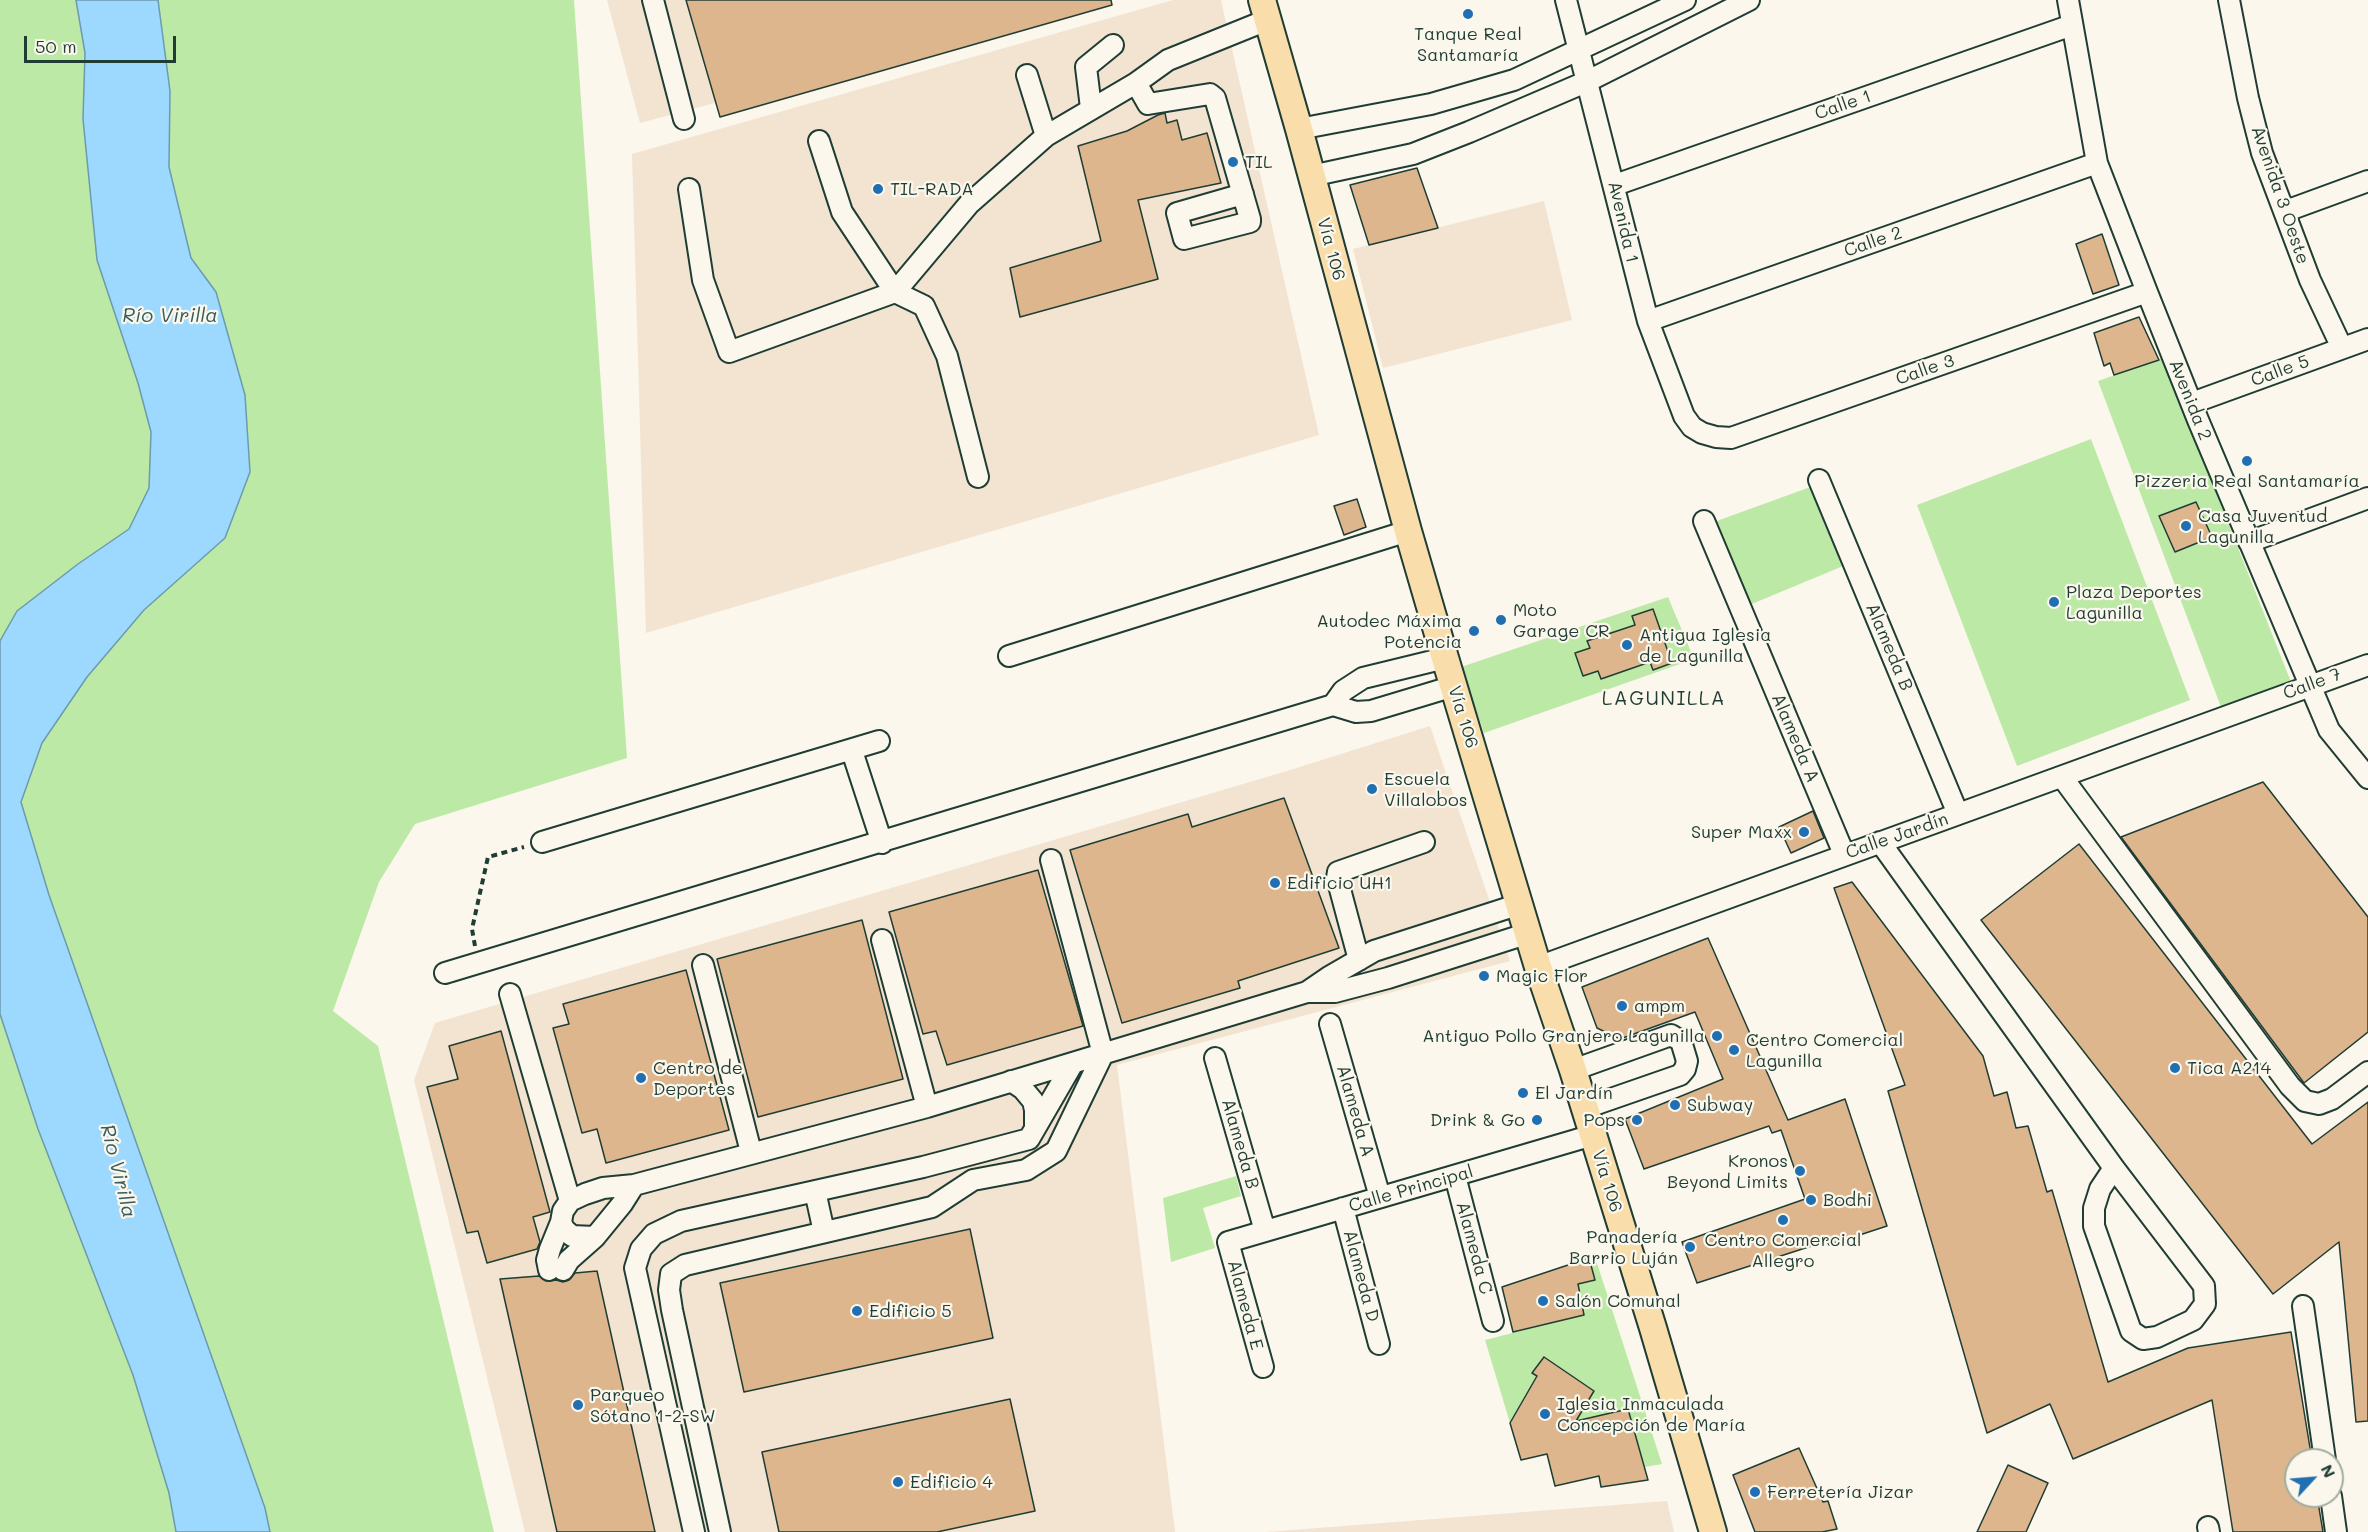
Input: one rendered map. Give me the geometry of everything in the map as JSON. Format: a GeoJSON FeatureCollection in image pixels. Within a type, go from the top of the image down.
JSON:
{"type":"FeatureCollection","features":[{"type":"Feature","properties":{"kind":"main road","name":"Vía 106"},"geometry":{"type":"LineString","coordinates":[[1264,10],[1445,658],[1538,967],[1573,1070],[1653,1328],[1713,1532]]}},
{"type":"Feature","properties":{"kind":"street"},"geometry":{"type":"LineString","coordinates":[[653,0],[684,119]]}},
{"type":"Feature","properties":{"kind":"street","name":"Avenida 1"},"geometry":{"type":"LineString","coordinates":[[1566,0],[1648,321],[1684,416],[1692,427],[1702,433]]}},
{"type":"Feature","properties":{"kind":"street"},"geometry":{"type":"LineString","coordinates":[[1299,129],[1431,104],[1514,80],[1685,0]]}},
{"type":"Feature","properties":{"kind":"street"},"geometry":{"type":"LineString","coordinates":[[1311,176],[1413,154],[1588,81],[1749,0]]}},
{"type":"Feature","properties":{"kind":"street","name":"Avenida 2"},"geometry":{"type":"LineString","coordinates":[[2068,0],[2097,163],[2146,292],[2329,730],[2368,778]]}},
{"type":"Feature","properties":{"kind":"street","name":"Avenida 3 Oeste"},"geometry":{"type":"LineString","coordinates":[[2229,0],[2248,98],[2262,153],[2286,211],[2310,280],[2342,348]]}},
{"type":"Feature","properties":{"kind":"street"},"geometry":{"type":"LineString","coordinates":[[689,189],[703,280],[729,352],[895,292],[969,204],[1046,136],[1136,83],[1168,60],[1264,10]]}},
{"type":"Feature","properties":{"kind":"street","name":"Calle 1"},"geometry":{"type":"LineString","coordinates":[[1615,185],[2072,25]]}},
{"type":"Feature","properties":{"kind":"street"},"geometry":{"type":"LineString","coordinates":[[1091,108],[1086,67],[1113,45]]}},
{"type":"Feature","properties":{"kind":"street"},"geometry":{"type":"LineString","coordinates":[[1027,75],[1046,136]]}},
{"type":"Feature","properties":{"kind":"street"},"geometry":{"type":"LineString","coordinates":[[1136,83],[1148,105],[1214,95],[1243,194]]}},
{"type":"Feature","properties":{"kind":"street"},"geometry":{"type":"LineString","coordinates":[[819,141],[842,212],[895,292],[924,306],[947,356],[978,477]]}},
{"type":"Feature","properties":{"kind":"street","name":"Calle 2"},"geometry":{"type":"LineString","coordinates":[[1648,321],[2097,163]]}},
{"type":"Feature","properties":{"kind":"street"},"geometry":{"type":"LineString","coordinates":[[2286,211],[2368,182]]}},
{"type":"Feature","properties":{"kind":"street","name":"Calle 3"},"geometry":{"type":"LineString","coordinates":[[1702,433],[1731,438],[2146,292]]}},
{"type":"Feature","properties":{"kind":"street","name":"Calle 5"},"geometry":{"type":"LineString","coordinates":[[2192,403],[2368,339]]}},
{"type":"Feature","properties":{"kind":"street","name":"Alameda B"},"geometry":{"type":"LineString","coordinates":[[1819,480],[1958,814]]}},
{"type":"Feature","properties":{"kind":"street"},"geometry":{"type":"LineString","coordinates":[[2249,542],[2368,498]]}},
{"type":"Feature","properties":{"kind":"street","name":"Alameda A"},"geometry":{"type":"LineString","coordinates":[[1704,521],[1844,854]]}},
{"type":"Feature","properties":{"kind":"street"},"geometry":{"type":"LineString","coordinates":[[1009,656],[1408,531]]}},
{"type":"Feature","properties":{"kind":"street"},"geometry":{"type":"LineString","coordinates":[[1333,705],[1343,691],[1363,678],[1445,658]]}},
{"type":"Feature","properties":{"kind":"street","name":"Calle 7"},"geometry":{"type":"LineString","coordinates":[[2257,704],[2368,664]]}},
{"type":"Feature","properties":{"kind":"street"},"geometry":{"type":"LineString","coordinates":[[445,973],[882,843],[1333,705],[1356,712],[1371,711],[1454,686]]}},
{"type":"Feature","properties":{"kind":"street","name":"Calle Jardín"},"geometry":{"type":"LineString","coordinates":[[1538,967],[2257,704]]}},
{"type":"Feature","properties":{"kind":"street"},"geometry":{"type":"LineString","coordinates":[[542,843],[879,741]]}},
{"type":"Feature","properties":{"kind":"street"},"geometry":{"type":"LineString","coordinates":[[852,750],[882,843]]}},
{"type":"Feature","properties":{"kind":"street"},"geometry":{"type":"LineString","coordinates":[[2062,777],[2290,1086],[2305,1101],[2319,1104],[2332,1099],[2368,1072]]}},
{"type":"Feature","properties":{"kind":"street"},"geometry":{"type":"LineString","coordinates":[[1359,960],[1337,878],[1338,872],[1344,868],[1424,842]]}},
{"type":"Feature","properties":{"kind":"street"},"geometry":{"type":"LineString","coordinates":[[1880,842],[2114,1168],[2204,1286],[2205,1304],[2193,1320],[2157,1337],[2143,1339],[2131,1331],[2094,1226],[2094,1208],[2100,1189],[2114,1168]]}},
{"type":"Feature","properties":{"kind":"street"},"geometry":{"type":"LineString","coordinates":[[720,1532],[672,1310],[669,1290],[671,1274],[685,1265],[932,1207],[973,1180],[1026,1170],[1056,1151],[1104,1054],[1051,860]]}},
{"type":"Feature","properties":{"kind":"street"},"geometry":{"type":"LineString","coordinates":[[1307,992],[1374,951],[1520,904]]}},
{"type":"Feature","properties":{"kind":"street"},"geometry":{"type":"LineString","coordinates":[[634,1185],[622,1204],[594,1237],[556,1270],[547,1260],[563,1211],[570,1201],[603,1188],[634,1185],[927,1107],[1307,992],[1335,992],[1388,978],[1529,933]]}},
{"type":"Feature","properties":{"kind":"street"},"geometry":{"type":"LineString","coordinates":[[882,940],[927,1107]]}},
{"type":"Feature","properties":{"kind":"street"},"geometry":{"type":"LineString","coordinates":[[704,965],[751,1152]]}},
{"type":"Feature","properties":{"kind":"street"},"geometry":{"type":"LineString","coordinates":[[510,994],[570,1201]]}},
{"type":"Feature","properties":{"kind":"street","name":"Alameda A"},"geometry":{"type":"LineString","coordinates":[[1330,1024],[1380,1197]]}},
{"type":"Feature","properties":{"kind":"street"},"geometry":{"type":"LineString","coordinates":[[1573,1070],[1671,1035],[1680,1041],[1684,1051],[1687,1061],[1680,1075],[1585,1108]]}},
{"type":"Feature","properties":{"kind":"street","name":"Alameda B"},"geometry":{"type":"LineString","coordinates":[[1215,1058],[1265,1231]]}},
{"type":"Feature","properties":{"kind":"street"},"geometry":{"type":"LineString","coordinates":[[694,1532],[635,1268],[640,1249],[654,1234],[681,1221],[968,1156],[1032,1134],[1072,1063]]}},
{"type":"Feature","properties":{"kind":"street"},"geometry":{"type":"LineString","coordinates":[[1011,1081],[1023,1089],[1033,1101],[1035,1110],[1026,1170]]}},
{"type":"Feature","properties":{"kind":"street","name":"Calle Principal"},"geometry":{"type":"LineString","coordinates":[[1228,1242],[1593,1135]]}},
{"type":"Feature","properties":{"kind":"street"},"geometry":{"type":"LineString","coordinates":[[968,1156],[973,1180]]}},
{"type":"Feature","properties":{"kind":"street","name":"Alameda C"},"geometry":{"type":"LineString","coordinates":[[1455,1176],[1493,1321]]}},
{"type":"Feature","properties":{"kind":"street"},"geometry":{"type":"LineString","coordinates":[[815,1191],[824,1232]]}},
{"type":"Feature","properties":{"kind":"street","name":"Alameda D"},"geometry":{"type":"LineString","coordinates":[[1343,1208],[1379,1344]]}},
{"type":"Feature","properties":{"kind":"street"},"geometry":{"type":"LineString","coordinates":[[561,1222],[564,1229],[572,1236],[594,1237]]}},
{"type":"Feature","properties":{"kind":"street","name":"Alameda E"},"geometry":{"type":"LineString","coordinates":[[1228,1242],[1263,1367]]}},
{"type":"Feature","properties":{"kind":"street"},"geometry":{"type":"LineString","coordinates":[[2302,1306],[2323,1448]]}},
{"type":"Feature","properties":{"kind":"street"},"geometry":{"type":"LineString","coordinates":[[645,1314],[672,1310]]}},
{"type":"Feature","properties":{"kind":"street"},"geometry":{"type":"LineString","coordinates":[[2333,1508],[2336,1532]]}},
{"type":"Feature","properties":{"kind":"path"},"geometry":{"type":"LineString","coordinates":[[479,962],[472,929],[488,857],[542,843]]}},
{"type":"Feature","properties":{"kind":"shaded area"},"geometry":{"type":"Polygon","coordinates":[[[607,0],[1099,0],[640,123],[607,0]]]}},
{"type":"Feature","properties":{"kind":"shaded area"},"geometry":{"type":"Polygon","coordinates":[[[1173,0],[1221,0],[1319,435],[646,633],[632,154],[1173,0]]]}},
{"type":"Feature","properties":{"kind":"shaded area"},"geometry":{"type":"Polygon","coordinates":[[[1544,201],[1572,320],[1383,368],[1353,249],[1544,201]]]}},
{"type":"Feature","properties":{"kind":"shaded area"},"geometry":{"type":"Polygon","coordinates":[[[1430,726],[1510,961],[1117,1065],[1175,1532],[525,1532],[414,1080],[435,1023],[1287,771],[1430,726]]]}},
{"type":"Feature","properties":{"kind":"shaded area"},"geometry":{"type":"Polygon","coordinates":[[[1667,1501],[1674,1532],[1266,1532],[1667,1501]]]}},
{"type":"Feature","properties":{"kind":"green space"},"geometry":{"type":"Polygon","coordinates":[[[0,0],[76,0],[85,53],[83,119],[138,383],[151,432],[149,489],[129,529],[78,564],[17,611],[0,641],[0,0]]]}},
{"type":"Feature","properties":{"kind":"green space"},"geometry":{"type":"Polygon","coordinates":[[[158,0],[574,0],[627,758],[415,824],[379,882],[333,1011],[378,1046],[494,1532],[270,1532],[265,1508],[49,895],[21,802],[42,743],[87,677],[144,610],[250,472],[245,395],[216,292],[191,258],[169,167],[170,91],[158,0]]]}},
{"type":"Feature","properties":{"kind":"green space"},"geometry":{"type":"Polygon","coordinates":[[[2163,358],[2291,682],[2221,707],[2098,381],[2163,358]]]}},
{"type":"Feature","properties":{"kind":"green space","name":"Plaza Deportes Lagunilla"},"geometry":{"type":"Polygon","coordinates":[[[2091,439],[2190,700],[2017,766],[1917,505],[2091,439]]]}},
{"type":"Feature","properties":{"kind":"green space"},"geometry":{"type":"Polygon","coordinates":[[[1816,485],[1848,564],[1747,606],[1714,522],[1816,485]]]}},
{"type":"Feature","properties":{"kind":"green space"},"geometry":{"type":"Polygon","coordinates":[[[1668,597],[1694,659],[1484,733],[1461,667],[1668,597]],[[1653,609],[1632,616],[1635,625],[1587,642],[1590,648],[1575,653],[1583,676],[1598,671],[1601,679],[1650,662],[1653,670],[1672,663],[1653,609]]]}},
{"type":"Feature","properties":{"kind":"green space"},"geometry":{"type":"Polygon","coordinates":[[[0,1014],[38,1129],[133,1375],[169,1493],[176,1532],[0,1532],[0,1014]]]}},
{"type":"Feature","properties":{"kind":"green space"},"geometry":{"type":"Polygon","coordinates":[[[1236,1176],[1241,1196],[1203,1208],[1215,1248],[1171,1262],[1163,1198],[1236,1176]]]}},
{"type":"Feature","properties":{"kind":"green space"},"geometry":{"type":"Polygon","coordinates":[[[1595,1257],[1662,1464],[1645,1467],[1627,1409],[1574,1422],[1581,1447],[1555,1452],[1581,1402],[1586,1404],[1594,1391],[1544,1357],[1532,1373],[1537,1376],[1510,1423],[1485,1340],[1583,1315],[1578,1284],[1595,1280],[1589,1258],[1595,1257]]]}},
{"type":"Feature","properties":{"kind":"water","name":"Río Virilla"},"geometry":{"type":"Polygon","coordinates":[[[76,0],[158,0],[170,91],[169,167],[191,258],[216,292],[245,395],[250,472],[225,538],[144,610],[87,677],[42,743],[21,802],[49,895],[265,1508],[270,1532],[176,1532],[169,1493],[133,1375],[38,1129],[0,1014],[0,641],[17,611],[78,564],[129,529],[149,488],[151,432],[138,383],[97,260],[83,119],[85,53],[76,0]]]}},
{"type":"Feature","properties":{"kind":"building"},"geometry":{"type":"Polygon","coordinates":[[[686,0],[1111,0],[1112,5],[720,117],[686,0]]]}},
{"type":"Feature","properties":{"kind":"building"},"geometry":{"type":"Polygon","coordinates":[[[1165,113],[1167,123],[1177,120],[1182,140],[1207,133],[1221,183],[1138,200],[1158,279],[1020,317],[1010,268],[1101,241],[1078,146],[1127,131],[1165,113]]]}},
{"type":"Feature","properties":{"kind":"building"},"geometry":{"type":"Polygon","coordinates":[[[1417,168],[1438,228],[1369,245],[1350,185],[1417,168]]]}},
{"type":"Feature","properties":{"kind":"building"},"geometry":{"type":"Polygon","coordinates":[[[2102,234],[2119,285],[2093,294],[2076,244],[2102,234]]]}},
{"type":"Feature","properties":{"kind":"building"},"geometry":{"type":"Polygon","coordinates":[[[2139,317],[2159,360],[2114,375],[2110,363],[2104,366],[2094,333],[2139,317]]]}},
{"type":"Feature","properties":{"kind":"building"},"geometry":{"type":"Polygon","coordinates":[[[1357,499],[1366,527],[1344,535],[1334,506],[1357,499]]]}},
{"type":"Feature","properties":{"kind":"building","name":"Casa Juventud Lagunilla"},"geometry":{"type":"Polygon","coordinates":[[[2196,502],[2212,537],[2175,552],[2159,516],[2196,502]]]}},
{"type":"Feature","properties":{"kind":"building","name":"Antigua Iglesia de Lagunilla"},"geometry":{"type":"Polygon","coordinates":[[[1653,609],[1672,663],[1653,670],[1650,662],[1601,679],[1598,671],[1583,676],[1575,653],[1590,648],[1587,641],[1635,625],[1632,616],[1653,609]]]}},
{"type":"Feature","properties":{"kind":"building"},"geometry":{"type":"Polygon","coordinates":[[[2263,782],[2368,917],[2368,1032],[2304,1083],[2121,837],[2263,782]]]}},
{"type":"Feature","properties":{"kind":"building"},"geometry":{"type":"Polygon","coordinates":[[[1284,798],[1339,948],[1238,981],[1240,988],[1122,1023],[1070,850],[1188,814],[1192,827],[1284,798]]]}},
{"type":"Feature","properties":{"kind":"building","name":"Super Maxx"},"geometry":{"type":"Polygon","coordinates":[[[1813,811],[1824,838],[1791,853],[1779,827],[1813,811]]]}},
{"type":"Feature","properties":{"kind":"building","name":"Tica A214"},"geometry":{"type":"Polygon","coordinates":[[[2079,844],[2312,1144],[2368,1102],[2368,1421],[2356,1422],[2339,1242],[2273,1294],[1981,920],[2079,844]]]}},
{"type":"Feature","properties":{"kind":"building"},"geometry":{"type":"Polygon","coordinates":[[[1038,870],[1083,1026],[947,1065],[936,1031],[923,1034],[889,912],[1038,870]]]}},
{"type":"Feature","properties":{"kind":"building"},"geometry":{"type":"Polygon","coordinates":[[[1852,882],[1983,1056],[1994,1096],[2007,1092],[2016,1128],[2028,1126],[2047,1192],[2052,1190],[2108,1382],[2188,1348],[2291,1332],[2310,1448],[2284,1448],[2284,1508],[2319,1508],[2323,1532],[2233,1532],[2212,1400],[2073,1459],[2050,1404],[1987,1433],[1888,1091],[1905,1085],[1834,888],[1852,882]]]}},
{"type":"Feature","properties":{"kind":"building"},"geometry":{"type":"Polygon","coordinates":[[[862,920],[903,1079],[758,1117],[717,959],[862,920]]]}},
{"type":"Feature","properties":{"kind":"building"},"geometry":{"type":"Polygon","coordinates":[[[1708,938],[1788,1120],[1845,1099],[1887,1226],[1829,1245],[1827,1241],[1697,1283],[1682,1242],[1805,1199],[1781,1130],[1772,1133],[1769,1126],[1644,1169],[1625,1119],[1723,1079],[1695,1012],[1620,1039],[1597,1028],[1582,987],[1708,938]]]}},
{"type":"Feature","properties":{"kind":"building","name":"Centro de Deportes"},"geometry":{"type":"Polygon","coordinates":[[[686,970],[729,1130],[606,1163],[597,1129],[582,1133],[553,1028],[569,1024],[563,1004],[686,970]]]}},
{"type":"Feature","properties":{"kind":"building"},"geometry":{"type":"Polygon","coordinates":[[[501,1031],[550,1212],[533,1217],[540,1242],[537,1249],[487,1263],[478,1231],[467,1233],[427,1087],[458,1079],[449,1046],[501,1031]]]}},
{"type":"Feature","properties":{"kind":"building","name":"Edificio 5"},"geometry":{"type":"Polygon","coordinates":[[[970,1229],[993,1338],[744,1392],[720,1283],[970,1229]]]}},
{"type":"Feature","properties":{"kind":"building","name":"Salón Comunal"},"geometry":{"type":"Polygon","coordinates":[[[1589,1258],[1595,1280],[1578,1284],[1584,1315],[1513,1332],[1502,1287],[1589,1258]]]}},
{"type":"Feature","properties":{"kind":"building","name":"Parqueo Sótano 1-2-SW"},"geometry":{"type":"Polygon","coordinates":[[[597,1271],[655,1532],[557,1532],[500,1279],[539,1276],[546,1281],[563,1282],[569,1280],[575,1273],[597,1271]]]}},
{"type":"Feature","properties":{"kind":"building"},"geometry":{"type":"Polygon","coordinates":[[[1544,1357],[1594,1391],[1576,1421],[1628,1409],[1648,1480],[1601,1487],[1599,1476],[1555,1486],[1547,1454],[1521,1460],[1510,1423],[1537,1376],[1532,1373],[1544,1357]]]}},
{"type":"Feature","properties":{"kind":"building","name":"Edificio 4"},"geometry":{"type":"Polygon","coordinates":[[[1010,1399],[1035,1511],[937,1532],[779,1532],[762,1452],[1010,1399]]]}},
{"type":"Feature","properties":{"kind":"building"},"geometry":{"type":"Polygon","coordinates":[[[1799,1448],[1823,1502],[1828,1501],[1837,1529],[1822,1532],[1755,1532],[1733,1475],[1799,1448]]]}},
{"type":"Feature","properties":{"kind":"building"},"geometry":{"type":"Polygon","coordinates":[[[2008,1465],[2048,1483],[2026,1532],[1977,1532],[2008,1465]]]}},
{"type":"Feature","properties":{"kind":"place","name":"Tanque Real Santamaría"},"geometry":{"type":"Point","coordinates":[1468,14]}},
{"type":"Feature","properties":{"kind":"place","name":"TIL"},"geometry":{"type":"Point","coordinates":[1233,162]}},
{"type":"Feature","properties":{"kind":"place","name":"TIL-RADA"},"geometry":{"type":"Point","coordinates":[878,189]}},
{"type":"Feature","properties":{"kind":"place","name":"Pizzeria Real Santamaría"},"geometry":{"type":"Point","coordinates":[2247,461]}},
{"type":"Feature","properties":{"kind":"place","name":"Casa Juventud Lagunilla"},"geometry":{"type":"Point","coordinates":[2186,526]}},
{"type":"Feature","properties":{"kind":"place","name":"Plaza Deportes Lagunilla"},"geometry":{"type":"Point","coordinates":[2054,602]}},
{"type":"Feature","properties":{"kind":"place","name":"Moto Garage CR"},"geometry":{"type":"Point","coordinates":[1501,620]}},
{"type":"Feature","properties":{"kind":"place","name":"Autodec Máxima Potencia"},"geometry":{"type":"Point","coordinates":[1474,631]}},
{"type":"Feature","properties":{"kind":"place","name":"Antigua Iglesia de Lagunilla"},"geometry":{"type":"Point","coordinates":[1627,645]}},
{"type":"Feature","properties":{"kind":"place","name":"Escuela Villalobos"},"geometry":{"type":"Point","coordinates":[1372,789]}},
{"type":"Feature","properties":{"kind":"place","name":"Super Maxx"},"geometry":{"type":"Point","coordinates":[1804,832]}},
{"type":"Feature","properties":{"kind":"place","name":"Edificio UH1"},"geometry":{"type":"Point","coordinates":[1275,883]}},
{"type":"Feature","properties":{"kind":"place","name":"Magic Flor"},"geometry":{"type":"Point","coordinates":[1484,976]}},
{"type":"Feature","properties":{"kind":"place","name":"ampm"},"geometry":{"type":"Point","coordinates":[1622,1006]}},
{"type":"Feature","properties":{"kind":"place","name":"Antiguo Pollo Granjero Lagunilla"},"geometry":{"type":"Point","coordinates":[1717,1036]}},
{"type":"Feature","properties":{"kind":"place","name":"Centro Comercial Lagunilla"},"geometry":{"type":"Point","coordinates":[1734,1050]}},
{"type":"Feature","properties":{"kind":"place","name":"Tica A214"},"geometry":{"type":"Point","coordinates":[2175,1068]}},
{"type":"Feature","properties":{"kind":"place","name":"Centro de Deportes"},"geometry":{"type":"Point","coordinates":[641,1078]}},
{"type":"Feature","properties":{"kind":"place","name":"El Jardín"},"geometry":{"type":"Point","coordinates":[1523,1093]}},
{"type":"Feature","properties":{"kind":"place","name":"Subway"},"geometry":{"type":"Point","coordinates":[1675,1105]}},
{"type":"Feature","properties":{"kind":"place","name":"Drink & Go"},"geometry":{"type":"Point","coordinates":[1537,1120]}},
{"type":"Feature","properties":{"kind":"place","name":"Pops"},"geometry":{"type":"Point","coordinates":[1637,1120]}},
{"type":"Feature","properties":{"kind":"place","name":"Kronos Beyond Limits"},"geometry":{"type":"Point","coordinates":[1800,1171]}},
{"type":"Feature","properties":{"kind":"place","name":"Bodhi"},"geometry":{"type":"Point","coordinates":[1811,1200]}},
{"type":"Feature","properties":{"kind":"place","name":"Centro Comercial Allegro"},"geometry":{"type":"Point","coordinates":[1783,1220]}},
{"type":"Feature","properties":{"kind":"place","name":"Panadería Barrio Luján"},"geometry":{"type":"Point","coordinates":[1690,1247]}},
{"type":"Feature","properties":{"kind":"place","name":"Salón Comunal"},"geometry":{"type":"Point","coordinates":[1543,1301]}},
{"type":"Feature","properties":{"kind":"place","name":"Edificio 5"},"geometry":{"type":"Point","coordinates":[857,1311]}},
{"type":"Feature","properties":{"kind":"place","name":"Parqueo Sótano 1-2-SW"},"geometry":{"type":"Point","coordinates":[578,1405]}},
{"type":"Feature","properties":{"kind":"place","name":"Iglesia Inmaculada Concepción de María"},"geometry":{"type":"Point","coordinates":[1545,1414]}},
{"type":"Feature","properties":{"kind":"place","name":"Edificio 4"},"geometry":{"type":"Point","coordinates":[898,1482]}},
{"type":"Feature","properties":{"kind":"place","name":"Ferretería Jizar"},"geometry":{"type":"Point","coordinates":[1755,1492]}},
{"type":"Feature","properties":{"kind":"district","name":"LAGUNILLA"},"geometry":{"type":"Point","coordinates":[1664,699]}}]}
